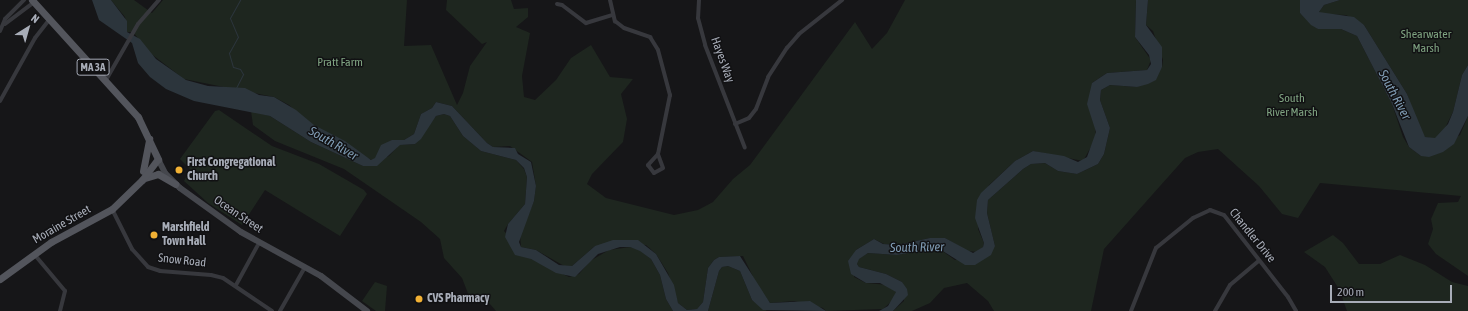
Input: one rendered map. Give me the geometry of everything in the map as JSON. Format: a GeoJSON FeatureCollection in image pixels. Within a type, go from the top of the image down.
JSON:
{"type":"FeatureCollection","features":[{"type":"Feature","properties":{"kind":"main road","name":"Ocean Street"},"geometry":{"type":"LineString","coordinates":[[33,1],[138,117],[149,137],[165,174],[175,184],[259,243],[305,267],[367,311]]}},
{"type":"Feature","properties":{"kind":"main road"},"geometry":{"type":"LineString","coordinates":[[143,171],[149,137]]}},
{"type":"Feature","properties":{"kind":"main road","name":"Moraine Street"},"geometry":{"type":"LineString","coordinates":[[134,188],[143,171],[158,159]]}},
{"type":"Feature","properties":{"kind":"main road","name":"Moraine Street"},"geometry":{"type":"LineString","coordinates":[[0,280],[34,254],[71,230],[112,209],[142,180],[158,159]]}},
{"type":"Feature","properties":{"kind":"main road"},"geometry":{"type":"LineString","coordinates":[[142,180],[152,174],[158,174],[175,184]]}},
{"type":"Feature","properties":{"kind":"street"},"geometry":{"type":"LineString","coordinates":[[5,24],[5,19],[24,0]]}},
{"type":"Feature","properties":{"kind":"street"},"geometry":{"type":"LineString","coordinates":[[106,80],[133,32],[159,0]]}},
{"type":"Feature","properties":{"kind":"street"},"geometry":{"type":"LineString","coordinates":[[610,0],[612,15],[624,28],[650,37],[658,50],[670,95],[658,154],[648,165],[654,173],[663,168],[658,154]]}},
{"type":"Feature","properties":{"kind":"street","name":"Hayes Way"},"geometry":{"type":"LineString","coordinates":[[699,0],[698,18],[705,46],[745,148]]}},
{"type":"Feature","properties":{"kind":"street"},"geometry":{"type":"LineString","coordinates":[[735,124],[749,118],[756,109],[768,77],[787,48],[799,34],[842,0]]}},
{"type":"Feature","properties":{"kind":"street"},"geometry":{"type":"LineString","coordinates":[[0,31],[5,24],[33,1]]}},
{"type":"Feature","properties":{"kind":"street"},"geometry":{"type":"LineString","coordinates":[[556,4],[586,23],[612,15]]}},
{"type":"Feature","properties":{"kind":"street"},"geometry":{"type":"LineString","coordinates":[[0,101],[34,38],[50,20]]}},
{"type":"Feature","properties":{"kind":"street","name":"Snow Road"},"geometry":{"type":"LineString","coordinates":[[112,209],[132,249],[148,267],[165,272],[211,275],[236,285],[272,311]]}},
{"type":"Feature","properties":{"kind":"street","name":"Chandler Drive"},"geometry":{"type":"LineString","coordinates":[[1131,311],[1156,248],[1204,211],[1215,210],[1224,215],[1295,310]]}},
{"type":"Feature","properties":{"kind":"street"},"geometry":{"type":"LineString","coordinates":[[236,285],[259,243]]}},
{"type":"Feature","properties":{"kind":"street"},"geometry":{"type":"LineString","coordinates":[[34,254],[64,291],[60,311]]}},
{"type":"Feature","properties":{"kind":"street"},"geometry":{"type":"LineString","coordinates":[[1215,311],[1230,285],[1259,261]]}},
{"type":"Feature","properties":{"kind":"street"},"geometry":{"type":"LineString","coordinates":[[280,311],[305,267]]}},
{"type":"Feature","properties":{"kind":"green space","name":"Pratt Farm"},"geometry":{"type":"Polygon","coordinates":[[[111,0],[134,0],[152,13],[163,0],[407,0],[404,46],[431,45],[457,105],[463,93],[470,66],[487,42],[482,44],[446,10],[447,0],[511,0],[514,9],[528,8],[528,17],[516,27],[530,33],[522,76],[524,97],[535,100],[556,80],[571,58],[591,45],[610,77],[633,79],[621,94],[627,119],[623,142],[592,174],[587,184],[606,198],[674,215],[698,210],[713,202],[733,179],[750,165],[855,22],[872,49],[887,33],[905,0],[1136,0],[1135,37],[1151,60],[1147,70],[1107,73],[1092,83],[1096,138],[1083,161],[1033,151],[1015,161],[989,185],[978,229],[984,243],[983,247],[977,252],[967,251],[945,238],[930,238],[897,245],[884,244],[874,239],[856,250],[854,277],[866,283],[888,285],[896,292],[893,300],[883,309],[826,311],[823,308],[794,301],[770,303],[758,287],[743,256],[719,257],[714,260],[708,268],[703,302],[697,309],[687,310],[678,303],[668,273],[656,254],[646,245],[595,246],[572,266],[566,267],[536,250],[521,247],[520,235],[534,201],[536,186],[532,162],[510,146],[493,147],[487,143],[452,106],[436,102],[432,108],[421,114],[414,134],[404,140],[397,140],[374,161],[361,155],[345,141],[313,128],[289,105],[274,97],[184,79],[150,53],[133,32],[127,32],[125,17],[111,0]]]}},
{"type":"Feature","properties":{"kind":"green space","name":"South River Marsh"},"geometry":{"type":"Polygon","coordinates":[[[1148,0],[1300,0],[1300,13],[1318,29],[1341,29],[1357,36],[1392,104],[1403,137],[1409,147],[1421,156],[1460,135],[1468,116],[1468,276],[1436,254],[1428,244],[1433,229],[1431,219],[1438,203],[1458,202],[1461,196],[1320,183],[1298,218],[1282,214],[1259,186],[1218,149],[1198,152],[1185,158],[1104,249],[1091,311],[994,311],[988,301],[967,283],[944,288],[930,303],[912,311],[893,311],[904,301],[902,282],[886,274],[859,267],[857,264],[858,259],[868,253],[897,255],[938,248],[955,260],[995,246],[987,213],[988,200],[1023,169],[1031,164],[1045,163],[1058,171],[1077,174],[1098,164],[1104,154],[1110,128],[1100,100],[1101,90],[1110,85],[1137,87],[1162,67],[1163,60],[1153,31],[1146,25],[1148,0]]]}},
{"type":"Feature","properties":{"kind":"green space","name":"Shearwater Marsh"},"geometry":{"type":"Polygon","coordinates":[[[1340,0],[1468,0],[1468,65],[1462,75],[1453,112],[1444,130],[1435,139],[1425,137],[1421,133],[1407,94],[1364,25],[1346,15],[1322,14],[1319,12],[1324,5],[1340,0]]]}},
{"type":"Feature","properties":{"kind":"green space"},"geometry":{"type":"Polygon","coordinates":[[[219,110],[272,146],[319,164],[364,190],[367,194],[340,236],[265,190],[242,225],[208,203],[184,181],[190,169],[180,159],[215,111],[219,110]]]}},
{"type":"Feature","properties":{"kind":"green space"},"geometry":{"type":"Polygon","coordinates":[[[251,111],[270,116],[311,142],[363,166],[389,156],[399,145],[415,144],[436,116],[444,114],[450,116],[463,136],[481,151],[516,160],[524,169],[527,177],[525,204],[504,231],[531,259],[569,277],[579,274],[590,261],[609,250],[630,247],[640,250],[651,259],[660,275],[666,299],[673,311],[496,311],[489,303],[469,296],[462,278],[444,258],[440,239],[421,222],[344,169],[275,141],[253,125],[251,111]]]}},
{"type":"Feature","properties":{"kind":"green space"},"geometry":{"type":"Polygon","coordinates":[[[1333,235],[1343,243],[1359,264],[1380,264],[1400,255],[1425,265],[1452,282],[1468,286],[1468,311],[1347,311],[1339,289],[1325,267],[1304,252],[1333,235]]]}},
{"type":"Feature","properties":{"kind":"green space"},"geometry":{"type":"Polygon","coordinates":[[[728,266],[740,271],[752,300],[767,311],[708,311],[719,271],[722,267],[728,266]]]}},
{"type":"Feature","properties":{"kind":"green space"},"geometry":{"type":"Polygon","coordinates":[[[375,282],[387,286],[385,311],[376,311],[362,301],[375,282]]]}},
{"type":"Feature","properties":{"kind":"water","name":"South River"},"geometry":{"type":"Polygon","coordinates":[[[92,0],[111,0],[127,21],[127,32],[140,39],[156,59],[186,80],[208,86],[245,88],[259,95],[274,97],[296,110],[314,125],[345,141],[371,160],[375,158],[381,145],[392,140],[404,140],[414,134],[421,114],[432,108],[436,102],[452,106],[487,143],[493,147],[515,148],[518,154],[531,162],[536,186],[534,201],[519,242],[521,247],[536,250],[559,265],[572,266],[595,246],[613,240],[638,240],[656,254],[674,285],[678,303],[687,310],[697,309],[703,302],[708,268],[714,260],[719,257],[740,256],[770,303],[810,301],[826,311],[763,310],[752,300],[740,271],[728,266],[722,267],[719,271],[708,311],[673,311],[666,299],[660,275],[651,259],[640,251],[630,247],[620,247],[598,254],[575,277],[556,273],[531,259],[515,255],[505,237],[508,224],[525,204],[527,177],[524,168],[516,160],[481,151],[463,136],[450,116],[444,114],[436,116],[421,139],[415,144],[400,145],[377,166],[363,166],[311,142],[270,116],[194,101],[166,89],[150,77],[138,63],[132,43],[99,20],[92,0]]]}},
{"type":"Feature","properties":{"kind":"water","name":"South River"},"geometry":{"type":"Polygon","coordinates":[[[1136,0],[1148,0],[1146,25],[1162,47],[1162,67],[1156,80],[1148,84],[1137,87],[1110,85],[1101,90],[1100,100],[1110,128],[1104,154],[1098,164],[1077,174],[1058,171],[1045,163],[1031,164],[1023,169],[988,200],[987,213],[995,246],[991,255],[975,265],[965,265],[938,248],[897,255],[868,253],[859,259],[857,264],[859,267],[886,274],[902,282],[907,289],[908,295],[893,311],[879,311],[888,306],[896,292],[880,283],[866,283],[851,274],[848,261],[856,250],[874,239],[883,244],[897,245],[930,238],[945,238],[973,253],[983,247],[984,243],[975,218],[977,200],[981,193],[1015,161],[1033,151],[1064,156],[1078,162],[1087,157],[1096,132],[1087,104],[1092,83],[1107,73],[1147,70],[1151,64],[1149,55],[1135,37],[1136,0]]]}},
{"type":"Feature","properties":{"kind":"water","name":"South River"},"geometry":{"type":"Polygon","coordinates":[[[1300,0],[1340,0],[1324,5],[1319,12],[1354,17],[1364,25],[1407,94],[1425,137],[1435,138],[1448,124],[1453,112],[1462,75],[1468,65],[1468,116],[1454,144],[1443,152],[1429,157],[1421,156],[1409,147],[1392,104],[1357,36],[1341,29],[1318,29],[1311,25],[1300,13],[1300,0]]]}},
{"type":"Feature","properties":{"kind":"waterway"},"geometry":{"type":"LineString","coordinates":[[236,88],[243,74],[240,69],[233,67],[229,53],[238,37],[230,18],[240,0]]}},
{"type":"Feature","properties":{"kind":"waterway"},"geometry":{"type":"LineString","coordinates":[[1468,223],[1468,237]]}},
{"type":"Feature","properties":{"kind":"place","name":"First Congregational Church"},"geometry":{"type":"Point","coordinates":[179,170]}},
{"type":"Feature","properties":{"kind":"place","name":"Marshfield Town Hall"},"geometry":{"type":"Point","coordinates":[154,235]}},
{"type":"Feature","properties":{"kind":"place","name":"CVS Pharmacy"},"geometry":{"type":"Point","coordinates":[419,299]}}]}
